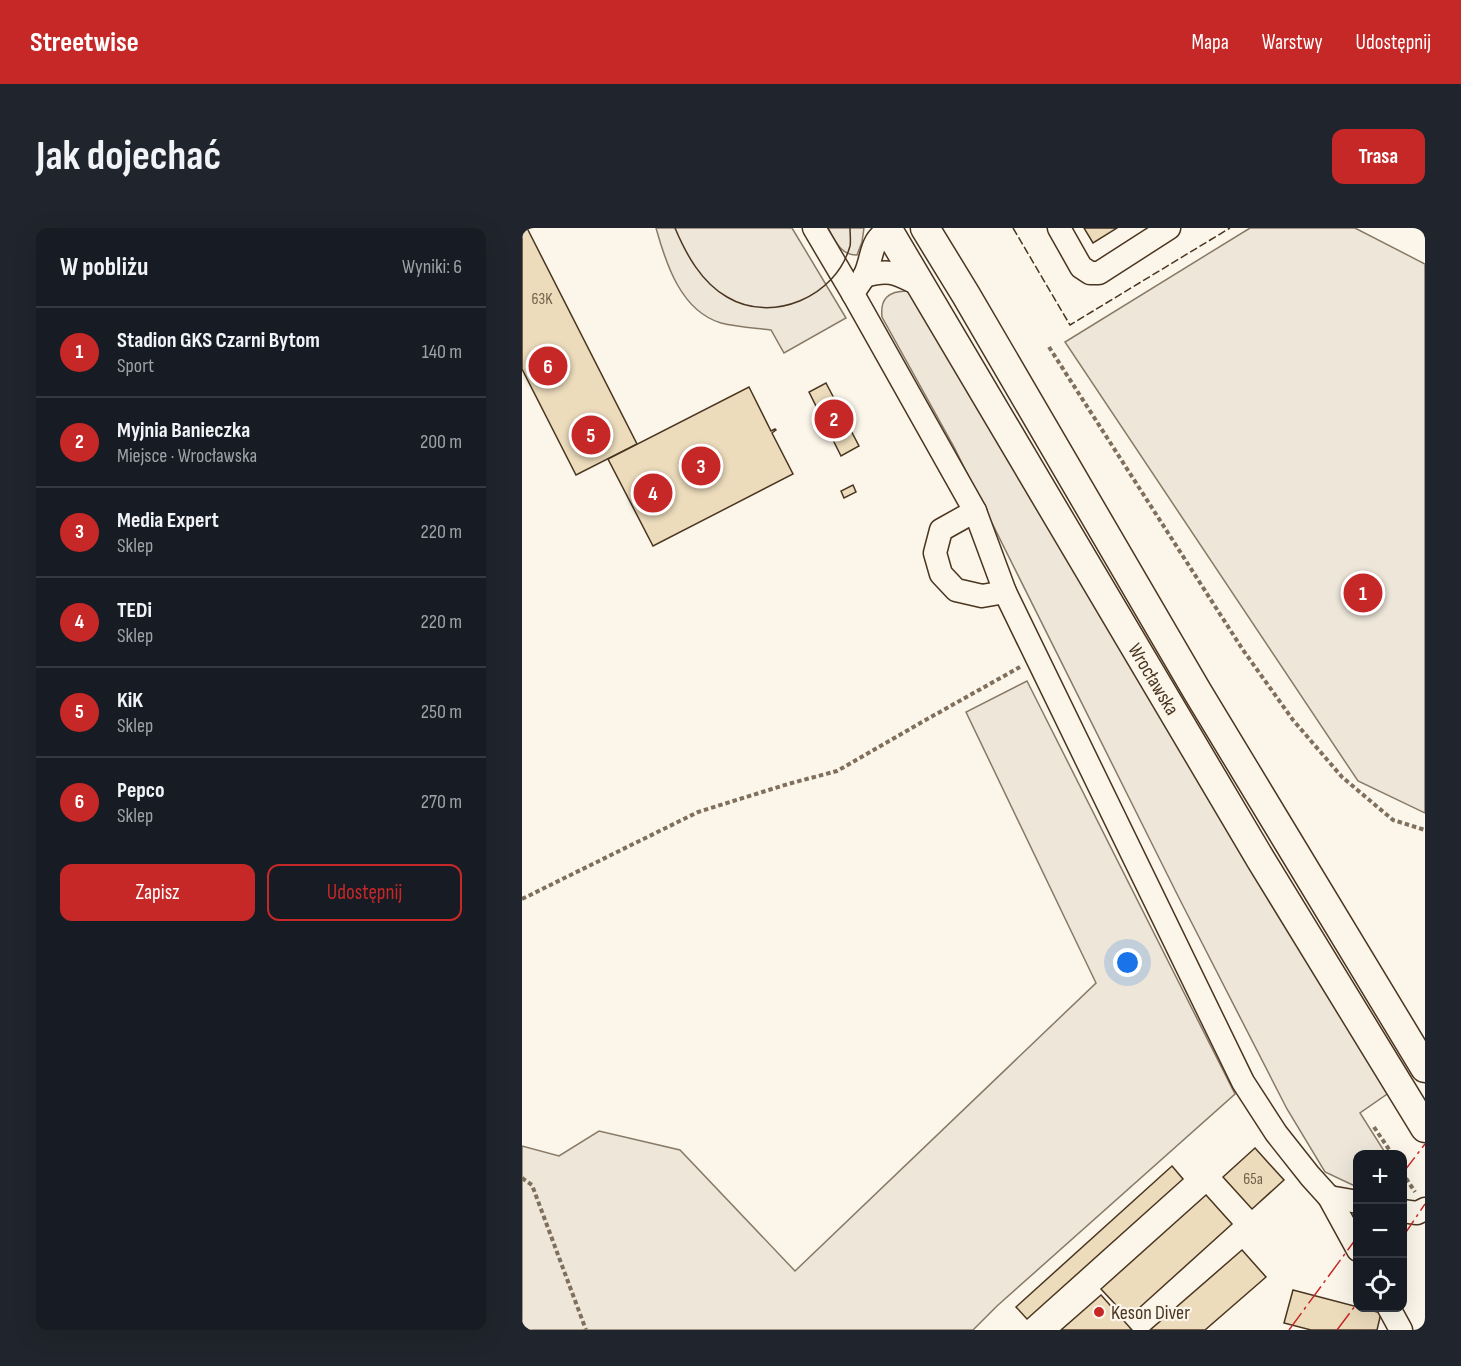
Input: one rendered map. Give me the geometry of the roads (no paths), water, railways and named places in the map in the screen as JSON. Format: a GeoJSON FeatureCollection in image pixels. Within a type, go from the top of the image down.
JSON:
{"type":"FeatureCollection","features":[{"type":"Feature","properties":{"kind":"main road","name":"Wrocławska"},"geometry":{"type":"LineString","coordinates":[[906,229],[922,286],[1261,860],[1425,1128]]}},
{"type":"Feature","properties":{"kind":"main road","name":"Wrocławska"},"geometry":{"type":"LineString","coordinates":[[906,229],[966,295],[1197,691],[1425,1068]]}},
{"type":"Feature","properties":{"kind":"lane"},"geometry":{"type":"LineString","coordinates":[[814,228],[859,285],[975,511],[1005,592],[1243,1082],[1276,1133],[1329,1197],[1353,1241]]}},
{"type":"Feature","properties":{"kind":"lane"},"geometry":{"type":"LineString","coordinates":[[1059,228],[1081,267],[1090,273],[1100,273],[1169,228]]}},
{"type":"Feature","properties":{"kind":"lane"},"geometry":{"type":"LineString","coordinates":[[859,285],[875,242],[906,229]]}},
{"type":"Feature","properties":{"kind":"lane"},"geometry":{"type":"LineString","coordinates":[[859,285],[882,271],[898,274],[922,286]]}},
{"type":"Feature","properties":{"kind":"lane"},"geometry":{"type":"LineString","coordinates":[[975,511],[941,530],[935,553],[941,574],[956,590],[982,596],[1005,592]]}},
{"type":"Feature","properties":{"kind":"lane"},"geometry":{"type":"LineString","coordinates":[[1329,1197],[1353,1201]]}},
{"type":"Feature","properties":{"kind":"lane"},"geometry":{"type":"LineString","coordinates":[[1407,1212],[1417,1213],[1425,1209]]}},
{"type":"Feature","properties":{"kind":"lane"},"geometry":{"type":"LineString","coordinates":[[1391,1312],[1401,1330]]}},
{"type":"Feature","properties":{"kind":"tram line"},"geometry":{"type":"LineString","coordinates":[[675,228],[689,257],[709,284],[727,297],[745,305],[763,308],[800,301],[817,292],[843,264],[850,246],[850,228]]}},
{"type":"Feature","properties":{"kind":"place","name":"Pepco"},"geometry":{"type":"Point","coordinates":[548,366]}},
{"type":"Feature","properties":{"kind":"place","name":"Myjnia Banieczka"},"geometry":{"type":"Point","coordinates":[834,419]}},
{"type":"Feature","properties":{"kind":"place","name":"KiK"},"geometry":{"type":"Point","coordinates":[591,435]}},
{"type":"Feature","properties":{"kind":"place","name":"Media Expert"},"geometry":{"type":"Point","coordinates":[701,466]}},
{"type":"Feature","properties":{"kind":"place","name":"TEDi"},"geometry":{"type":"Point","coordinates":[653,493]}},
{"type":"Feature","properties":{"kind":"place","name":"Stadion GKS Czarni Bytom"},"geometry":{"type":"Point","coordinates":[1363,593]}},
{"type":"Feature","properties":{"kind":"place","name":"Keson Diver"},"geometry":{"type":"Point","coordinates":[1099,1312]}}]}
